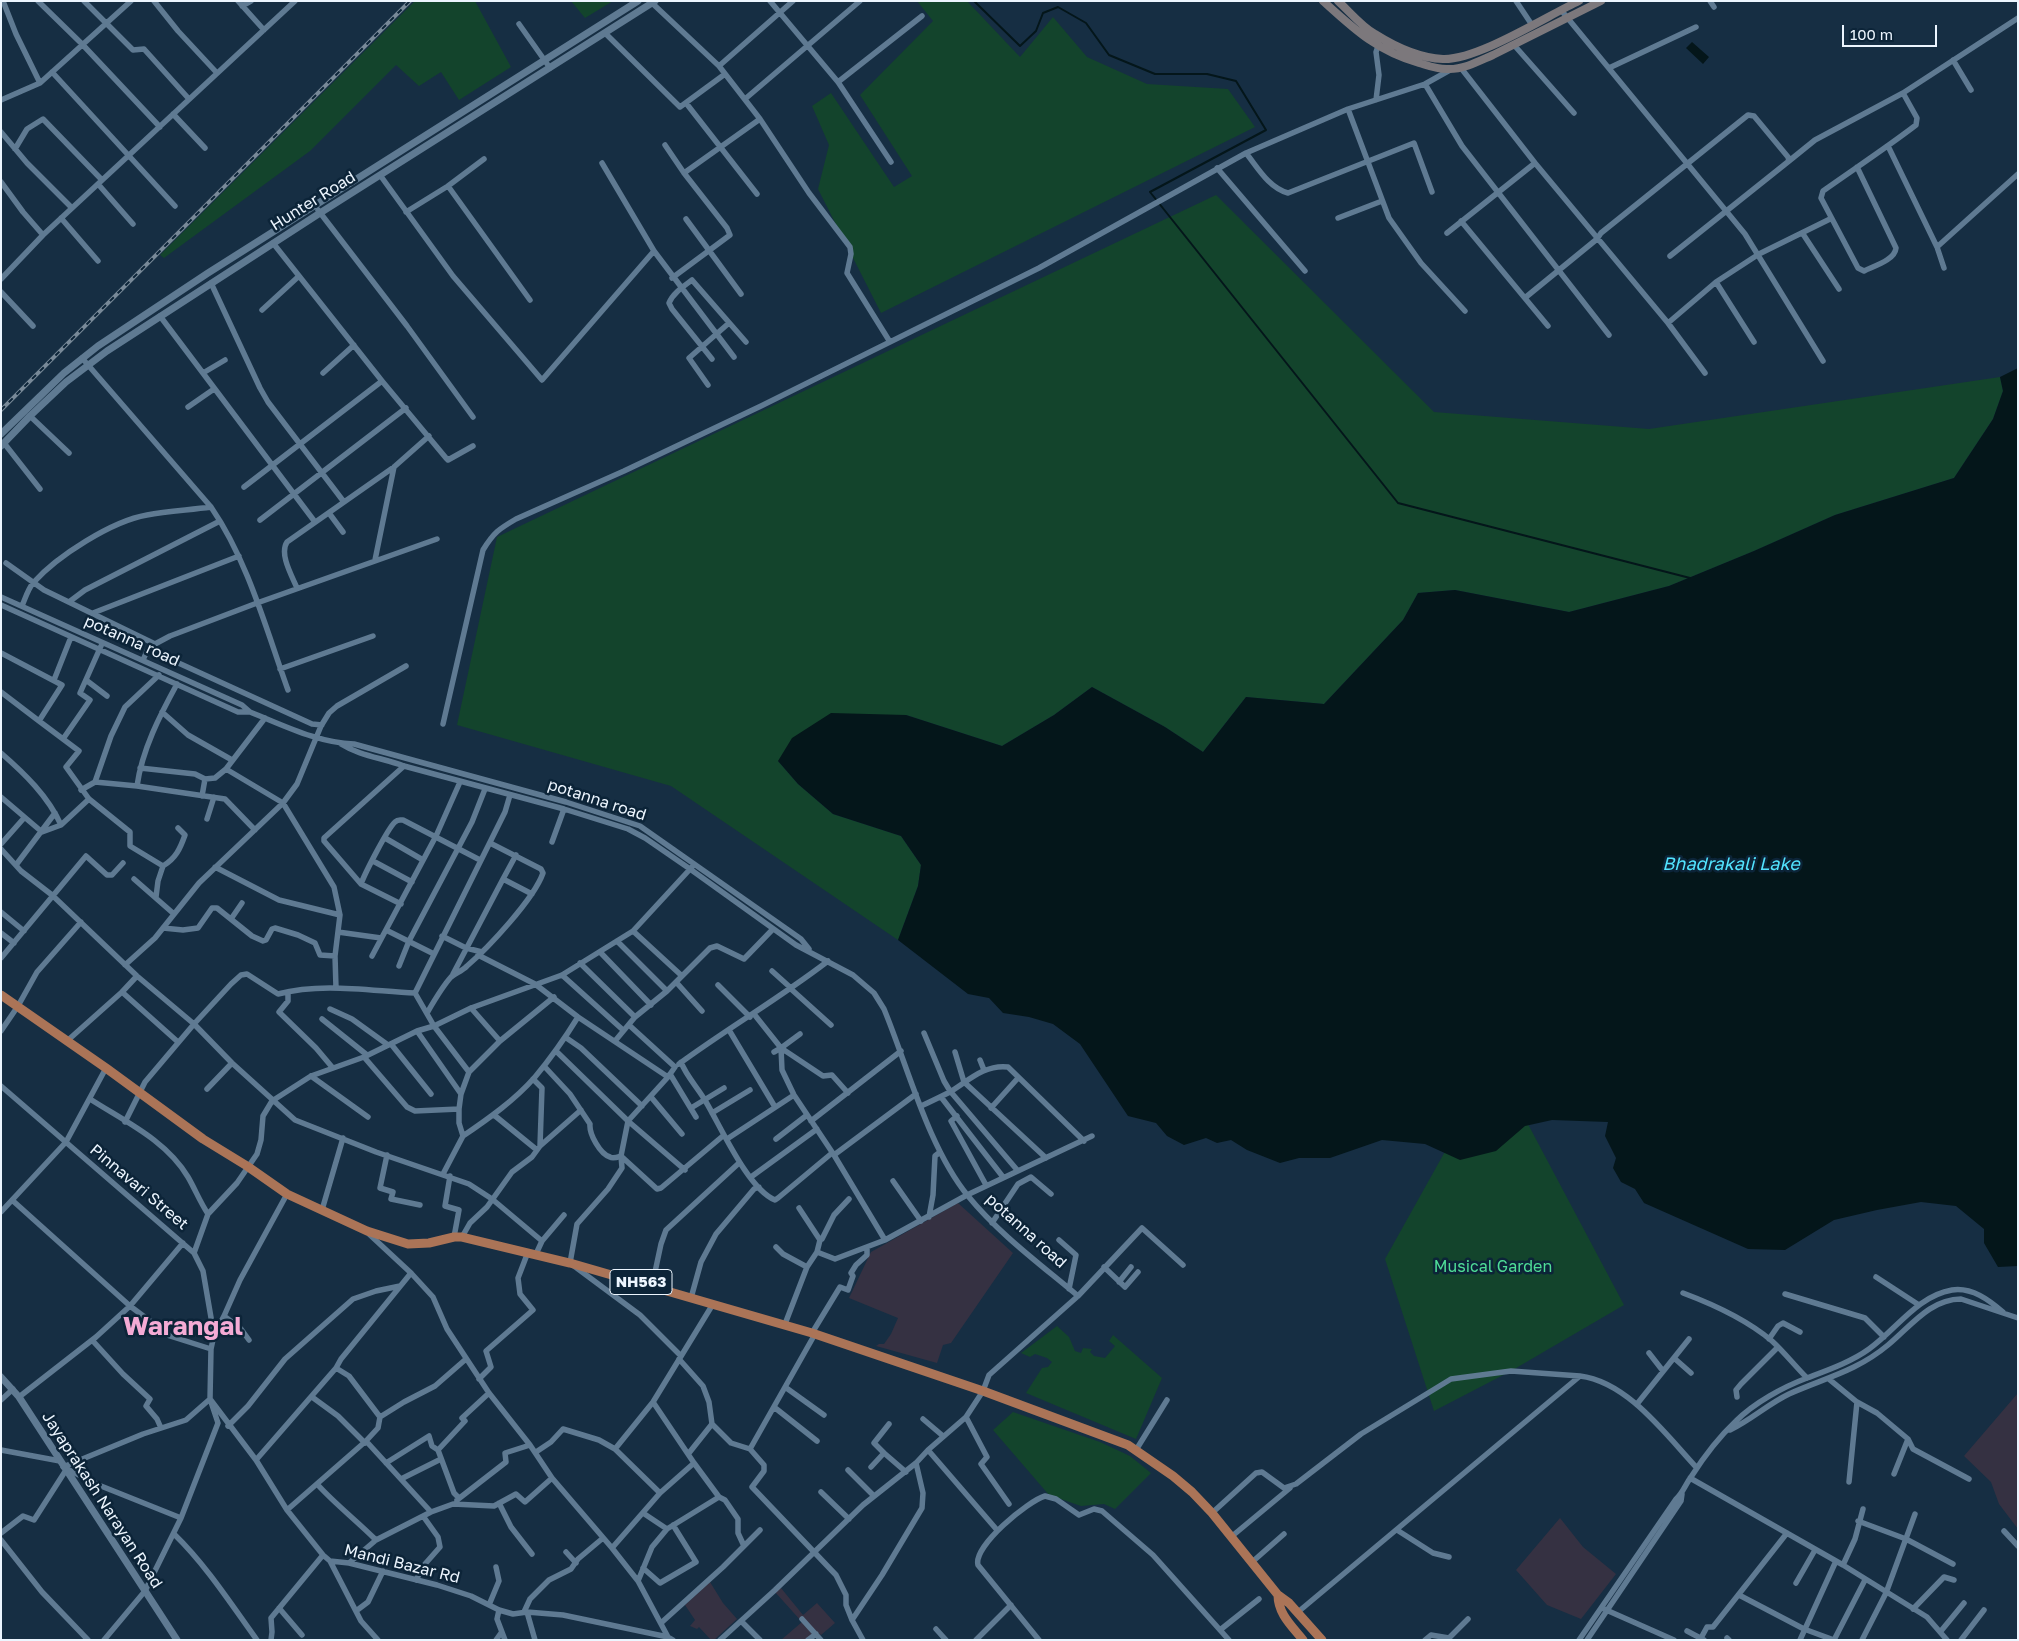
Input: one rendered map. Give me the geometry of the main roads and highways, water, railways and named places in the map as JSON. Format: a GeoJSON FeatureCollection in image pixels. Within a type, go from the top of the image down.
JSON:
{"type":"FeatureCollection","features":[{"type":"Feature","properties":{"kind":"highway","name":"NH563"},"geometry":{"type":"LineString","coordinates":[[1,995],[67,1040],[203,1139],[247,1166],[287,1194],[367,1231],[408,1244],[429,1243],[458,1237],[532,1253],[652,1286],[814,1333],[983,1391],[1102,1435],[1136,1450],[1173,1476],[1212,1513],[1278,1595],[1289,1602],[1322,1640]]}},
{"type":"Feature","properties":{"kind":"highway","name":"NH563"},"geometry":{"type":"LineString","coordinates":[[1278,1595],[1278,1604],[1283,1615],[1303,1640]]}},
{"type":"Feature","properties":{"kind":"main road"},"geometry":{"type":"LineString","coordinates":[[1323,1],[1363,36],[1378,46],[1404,59],[1431,67],[1450,70],[1462,68],[1514,45],[1601,1]]}},
{"type":"Feature","properties":{"kind":"main road"},"geometry":{"type":"LineString","coordinates":[[1338,1],[1374,34],[1421,56],[1444,59],[1472,53],[1492,45],[1579,1]]}},
{"type":"Feature","properties":{"kind":"water"},"geometry":{"type":"Polygon","coordinates":[[[1692,42],[1709,57],[1703,64],[1686,48],[1692,42]]]}},
{"type":"Feature","properties":{"kind":"water","name":"Bhadrakali Lake"},"geometry":{"type":"Polygon","coordinates":[[[2018,368],[2018,1266],[1998,1267],[1984,1243],[1984,1229],[1956,1206],[1921,1202],[1834,1220],[1785,1250],[1748,1249],[1644,1203],[1635,1189],[1621,1182],[1613,1168],[1616,1158],[1605,1136],[1608,1122],[1552,1120],[1525,1126],[1496,1151],[1460,1160],[1425,1144],[1382,1140],[1330,1158],[1299,1158],[1280,1163],[1247,1150],[1231,1140],[1217,1143],[1206,1138],[1184,1145],[1167,1136],[1156,1123],[1128,1116],[1080,1044],[1053,1024],[1029,1017],[1003,1013],[989,998],[968,994],[898,940],[918,886],[921,865],[901,836],[833,814],[798,784],[778,761],[792,738],[831,713],[906,715],[1002,746],[1054,715],[1092,687],[1165,727],[1203,752],[1246,697],[1324,704],[1403,620],[1418,593],[1455,590],[1569,612],[1669,586],[1835,515],[1954,478],[1993,419],[2003,391],[2000,377],[2018,368]]]}},
{"type":"Feature","properties":{"kind":"waterway"},"geometry":{"type":"LineString","coordinates":[[974,1],[1020,46],[1036,31],[1043,13],[1058,7],[1086,23],[1109,55],[1155,74],[1207,74],[1236,81],[1266,130],[1150,192],[1398,503],[1690,578]]}},
{"type":"Feature","properties":{"kind":"railway"},"geometry":{"type":"LineString","coordinates":[[1,410],[410,1]]}},
{"type":"Feature","properties":{"kind":"district","name":"Warangal"},"geometry":{"type":"Point","coordinates":[183,1327]}},
{"type":"Feature","properties":{"kind":"park label","name":"Musical Garden"},"geometry":{"type":"Point","coordinates":[1493,1267]}}]}
